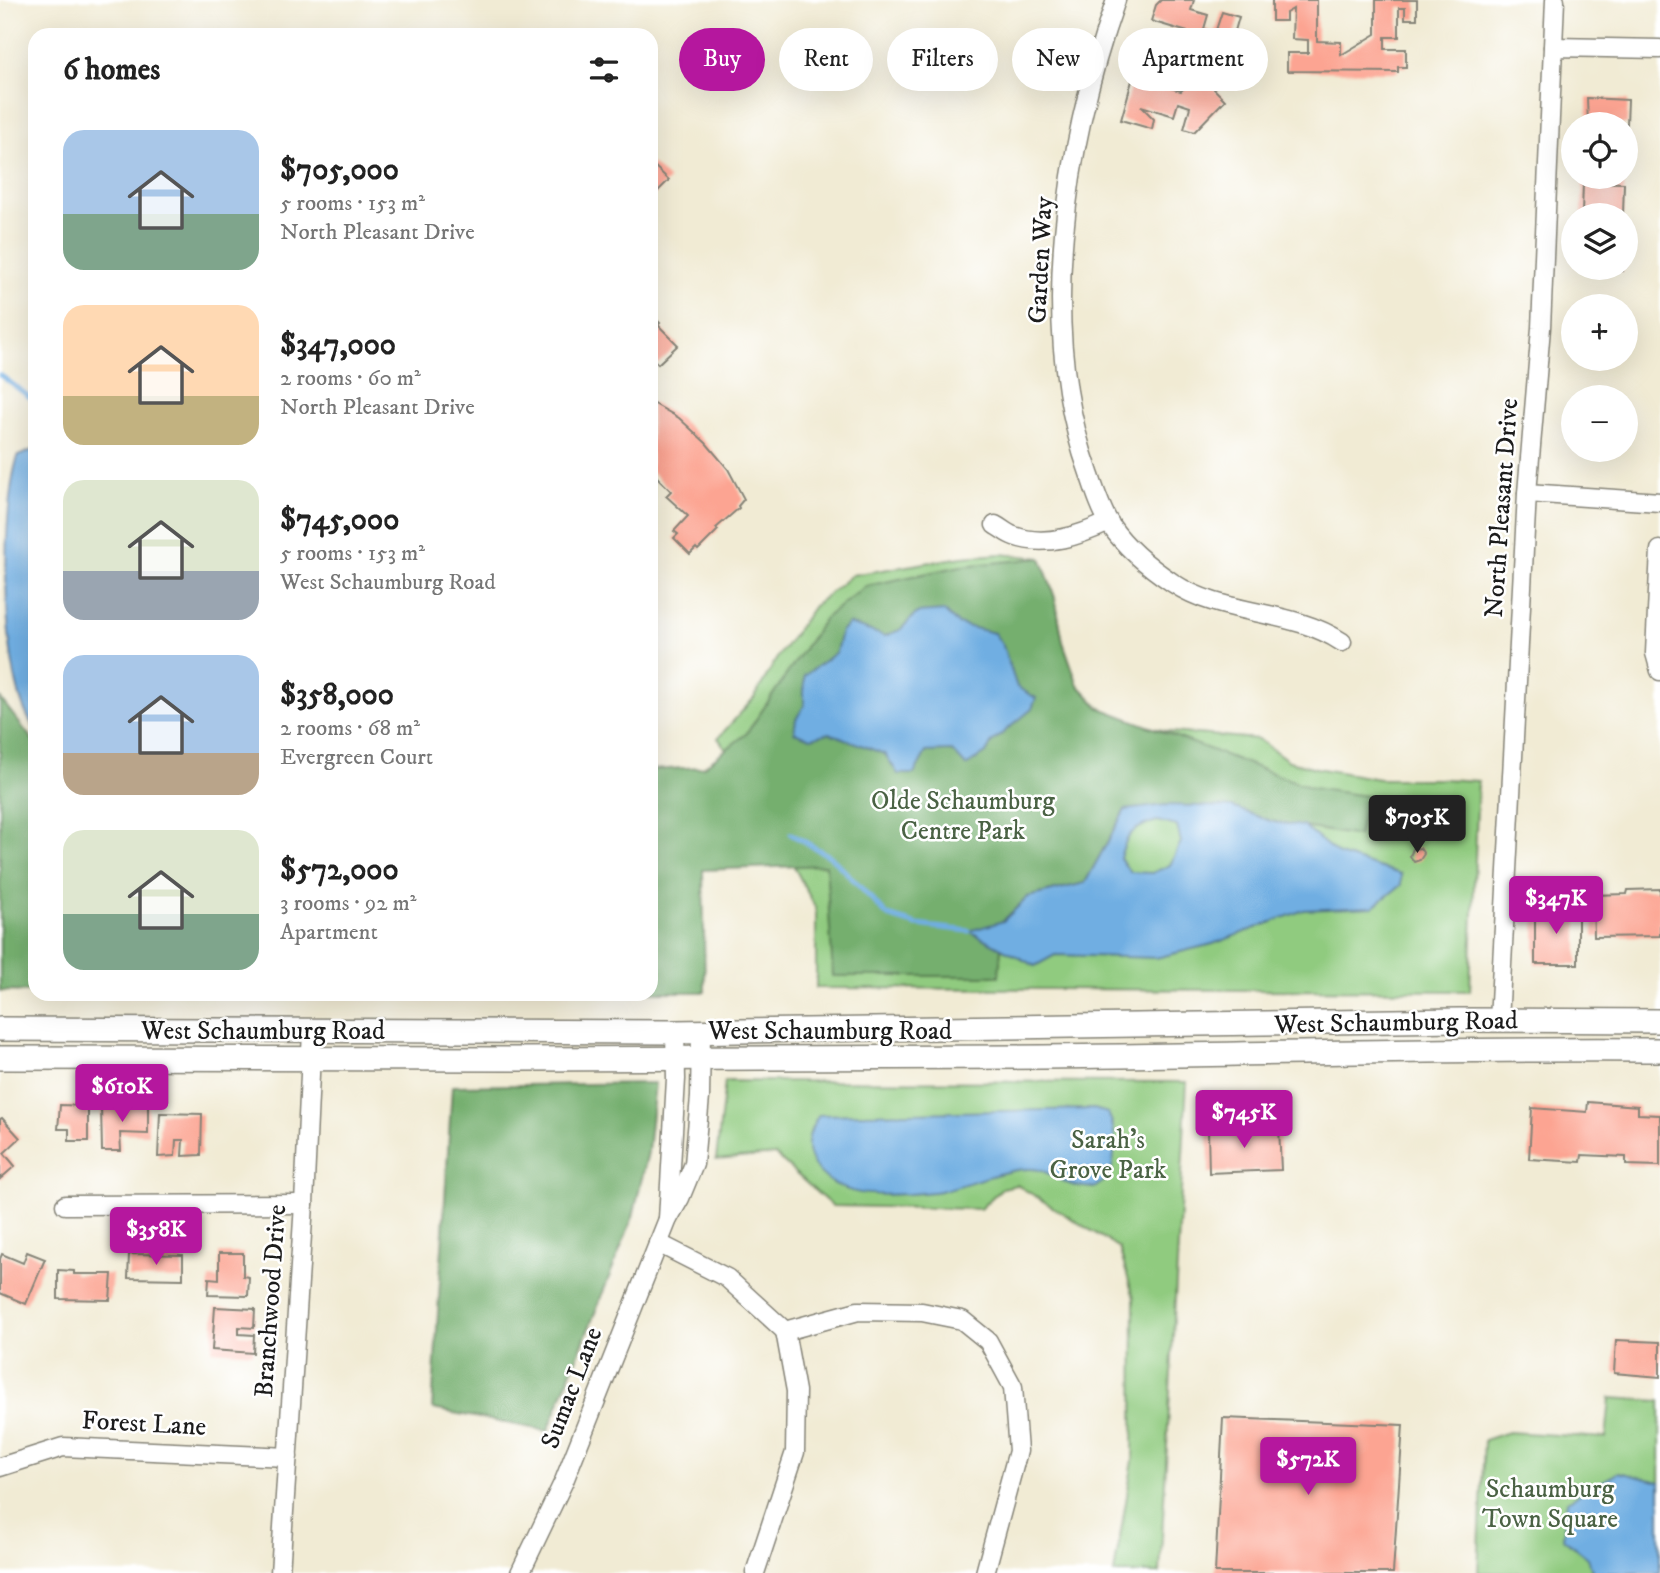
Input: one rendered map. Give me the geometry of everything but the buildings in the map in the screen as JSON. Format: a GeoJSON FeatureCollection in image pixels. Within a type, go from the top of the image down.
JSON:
{"type":"FeatureCollection","features":[{"type":"Feature","properties":{"kind":"main road","name":"West Schaumburg Road"},"geometry":{"type":"LineString","coordinates":[[0,1029],[701,1032],[1660,1021]]}},
{"type":"Feature","properties":{"kind":"main road","name":"West Schaumburg Road"},"geometry":{"type":"LineString","coordinates":[[0,1058],[701,1060],[1210,1055],[1497,1048],[1660,1050]]}},
{"type":"Feature","properties":{"kind":"street","name":"Garden Way"},"geometry":{"type":"LineString","coordinates":[[1116,0],[1096,62],[1078,146],[1068,206],[1062,275],[1067,388],[1073,425],[1100,504],[1109,522],[1126,543],[1175,584],[1207,600],[1304,623],[1324,630],[1342,642]]}},
{"type":"Feature","properties":{"kind":"street","name":"North Pleasant Drive"},"geometry":{"type":"LineString","coordinates":[[1499,1021],[1527,493],[1539,360],[1555,0]]}},
{"type":"Feature","properties":{"kind":"street"},"geometry":{"type":"LineString","coordinates":[[1553,47],[1660,49]]}},
{"type":"Feature","properties":{"kind":"street"},"geometry":{"type":"LineString","coordinates":[[1527,493],[1660,502]]}},
{"type":"Feature","properties":{"kind":"street"},"geometry":{"type":"LineString","coordinates":[[995,524],[1014,536],[1036,540],[1084,534],[1109,522]]}},
{"type":"Feature","properties":{"kind":"street"},"geometry":{"type":"LineString","coordinates":[[1658,667],[1655,641],[1660,550]]}},
{"type":"Feature","properties":{"kind":"street","name":"Branchwood Drive"},"geometry":{"type":"LineString","coordinates":[[280,1573],[304,1204],[312,1031]]}},
{"type":"Feature","properties":{"kind":"street","name":"Sumac Lane"},"geometry":{"type":"LineString","coordinates":[[668,1219],[675,1032]]}},
{"type":"Feature","properties":{"kind":"street","name":"Sumac Lane"},"geometry":{"type":"LineString","coordinates":[[520,1573],[564,1481],[658,1243],[694,1164],[701,1032]]}},
{"type":"Feature","properties":{"kind":"street"},"geometry":{"type":"LineString","coordinates":[[65,1205],[304,1204]]}},
{"type":"Feature","properties":{"kind":"street"},"geometry":{"type":"LineString","coordinates":[[658,1243],[727,1278],[785,1331],[796,1391],[795,1452],[755,1573]]}},
{"type":"Feature","properties":{"kind":"street"},"geometry":{"type":"LineString","coordinates":[[785,1331],[858,1311],[922,1312],[962,1320],[988,1341],[1013,1387],[1018,1451],[985,1573]]}},
{"type":"Feature","properties":{"kind":"street","name":"Forest Lane"},"geometry":{"type":"LineString","coordinates":[[0,1467],[63,1447],[288,1457]]}},
{"type":"Feature","properties":{"kind":"green space","name":"Olde Schaumburg Centre Park"},"geometry":{"type":"Polygon","coordinates":[[[1001,554],[1041,558],[1055,598],[1063,642],[1078,685],[1100,708],[1145,726],[1171,732],[1258,739],[1289,761],[1316,768],[1379,779],[1478,781],[1470,991],[816,988],[816,909],[752,785],[718,738],[754,698],[777,658],[814,606],[852,575],[962,557],[1001,554]]]}},
{"type":"Feature","properties":{"kind":"green space"},"geometry":{"type":"Polygon","coordinates":[[[1041,558],[1055,598],[1063,642],[1078,685],[1100,708],[1312,788],[1367,796],[1358,836],[1273,822],[1232,807],[1125,810],[1085,883],[1028,897],[1003,921],[999,976],[833,976],[826,865],[703,870],[705,992],[658,992],[658,770],[703,767],[746,734],[825,618],[866,586],[961,566],[1041,558]]]}},
{"type":"Feature","properties":{"kind":"green space"},"geometry":{"type":"Polygon","coordinates":[[[0,698],[28,734],[28,992],[0,991],[0,698]]]}},
{"type":"Feature","properties":{"kind":"green space","name":"Sarah's Grove Park"},"geometry":{"type":"Polygon","coordinates":[[[725,1081],[1187,1082],[1160,1573],[1114,1573],[1133,1460],[1134,1298],[1119,1248],[1017,1185],[1002,1188],[980,1209],[832,1206],[775,1155],[716,1160],[725,1081]]]}},
{"type":"Feature","properties":{"kind":"green space"},"geometry":{"type":"Polygon","coordinates":[[[655,1083],[648,1152],[633,1217],[548,1431],[432,1409],[452,1086],[655,1083]]]}},
{"type":"Feature","properties":{"kind":"green space","name":"Schaumburg Town Square"},"geometry":{"type":"Polygon","coordinates":[[[1610,1398],[1660,1401],[1660,1573],[1478,1573],[1484,1440],[1508,1432],[1606,1438],[1610,1398]]]}},
{"type":"Feature","properties":{"kind":"water"},"geometry":{"type":"Polygon","coordinates":[[[28,452],[28,716],[15,676],[9,639],[7,598],[8,517],[18,456],[28,452]]]}},
{"type":"Feature","properties":{"kind":"water"},"geometry":{"type":"Polygon","coordinates":[[[944,611],[958,624],[994,633],[1003,646],[1017,687],[1036,698],[1032,709],[992,742],[986,753],[966,766],[952,751],[926,752],[914,774],[898,774],[885,754],[829,733],[811,738],[794,732],[796,719],[804,706],[804,676],[836,652],[841,631],[849,624],[885,636],[900,630],[917,613],[944,611]]]}},
{"type":"Feature","properties":{"kind":"water"},"geometry":{"type":"Polygon","coordinates":[[[1165,805],[1232,807],[1273,822],[1303,826],[1339,855],[1401,874],[1401,885],[1373,907],[1304,910],[1213,944],[1156,958],[1055,955],[1035,966],[969,931],[1003,921],[1028,897],[1085,883],[1125,810],[1165,805]],[[1157,821],[1136,829],[1128,837],[1120,858],[1130,872],[1152,873],[1170,865],[1181,842],[1177,826],[1157,821]]]}},
{"type":"Feature","properties":{"kind":"water"},"geometry":{"type":"Polygon","coordinates":[[[1094,1109],[1108,1113],[1115,1145],[1110,1177],[1094,1188],[1072,1185],[1046,1172],[1028,1169],[994,1175],[936,1192],[883,1195],[858,1193],[835,1185],[825,1178],[809,1155],[808,1141],[819,1115],[1094,1109]]]}},
{"type":"Feature","properties":{"kind":"water"},"geometry":{"type":"Polygon","coordinates":[[[1619,1472],[1660,1482],[1660,1573],[1593,1573],[1588,1558],[1563,1538],[1567,1501],[1619,1472]]]}},
{"type":"Feature","properties":{"kind":"waterway"},"geometry":{"type":"LineString","coordinates":[[0,375],[28,396]]}},
{"type":"Feature","properties":{"kind":"waterway"},"geometry":{"type":"LineString","coordinates":[[791,834],[831,857],[888,916],[917,925],[969,931]]}}]}
